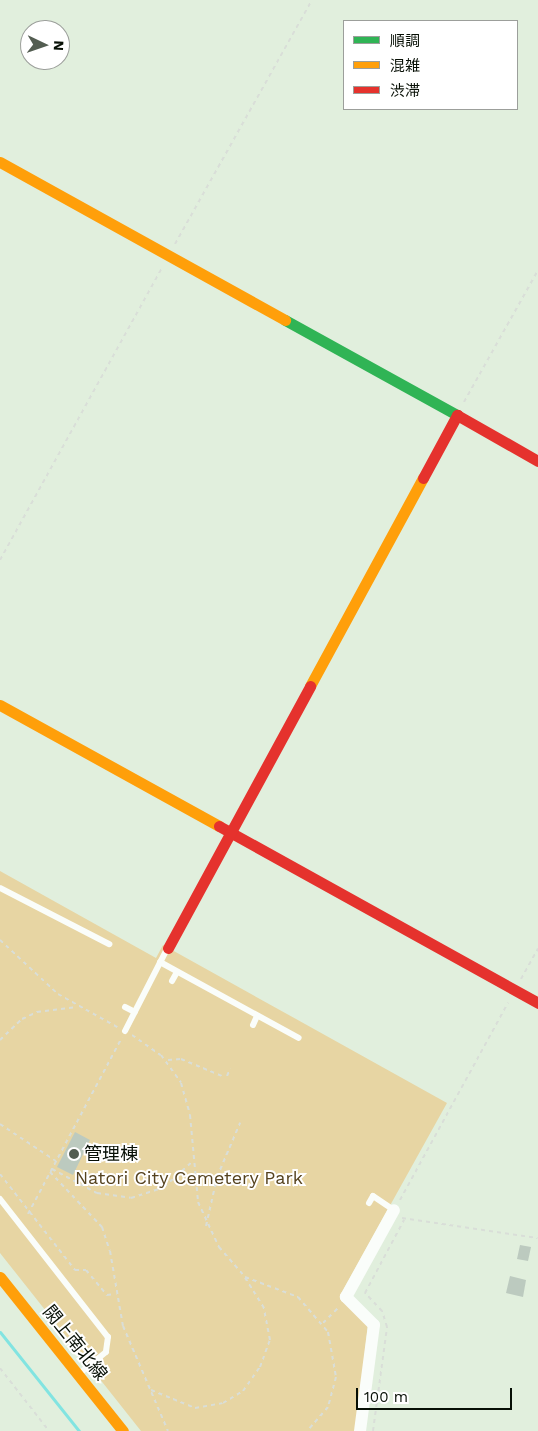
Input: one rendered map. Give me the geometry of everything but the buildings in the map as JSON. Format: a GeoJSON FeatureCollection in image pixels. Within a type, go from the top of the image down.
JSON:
{"type":"FeatureCollection","features":[{"type":"Feature","properties":{"kind":"street"},"geometry":{"type":"LineString","coordinates":[[0,162],[170,254],[538,460]]}},
{"type":"Feature","properties":{"kind":"street"},"geometry":{"type":"LineString","coordinates":[[168,948],[228,832],[457,415]]}},
{"type":"Feature","properties":{"kind":"street"},"geometry":{"type":"LineString","coordinates":[[0,706],[538,1004]]}},
{"type":"Feature","properties":{"kind":"street"},"geometry":{"type":"LineString","coordinates":[[360,1431],[374,1325],[346,1297],[394,1210]]}},
{"type":"Feature","properties":{"kind":"street","name":"閖上南北線"},"geometry":{"type":"LineString","coordinates":[[0,1278],[123,1431]]}},
{"type":"Feature","properties":{"kind":"lane"},"geometry":{"type":"LineString","coordinates":[[0,888],[108,944]]}},
{"type":"Feature","properties":{"kind":"lane"},"geometry":{"type":"LineString","coordinates":[[125,1031],[168,948]]}},
{"type":"Feature","properties":{"kind":"lane"},"geometry":{"type":"LineString","coordinates":[[160,962],[299,1038]]}},
{"type":"Feature","properties":{"kind":"lane"},"geometry":{"type":"LineString","coordinates":[[172,981],[177,972]]}},
{"type":"Feature","properties":{"kind":"lane"},"geometry":{"type":"LineString","coordinates":[[125,1007],[135,1012]]}},
{"type":"Feature","properties":{"kind":"lane"},"geometry":{"type":"LineString","coordinates":[[253,1025],[257,1016]]}},
{"type":"Feature","properties":{"kind":"lane"},"geometry":{"type":"LineString","coordinates":[[369,1202],[373,1196],[394,1210]]}},
{"type":"Feature","properties":{"kind":"lane"},"geometry":{"type":"LineString","coordinates":[[0,1199],[108,1337],[106,1352],[78,1374]]}},
{"type":"Feature","properties":{"kind":"path"},"geometry":{"type":"LineString","coordinates":[[0,560],[312,0]]}},
{"type":"Feature","properties":{"kind":"path"},"geometry":{"type":"LineString","coordinates":[[457,415],[538,270]]}},
{"type":"Feature","properties":{"kind":"path"},"geometry":{"type":"LineString","coordinates":[[0,940],[77,1007],[125,1031],[167,1060],[187,1100],[198,1202],[206,1226],[219,1248],[245,1277],[264,1308],[270,1340],[260,1367],[244,1391],[223,1403],[195,1408],[149,1389]]}},
{"type":"Feature","properties":{"kind":"path"},"geometry":{"type":"LineString","coordinates":[[538,948],[394,1210],[404,1220],[538,1238]]}},
{"type":"Feature","properties":{"kind":"path"},"geometry":{"type":"LineString","coordinates":[[0,1040],[30,1016],[77,1007]]}},
{"type":"Feature","properties":{"kind":"path"},"geometry":{"type":"LineString","coordinates":[[28,1214],[125,1031]]}},
{"type":"Feature","properties":{"kind":"path"},"geometry":{"type":"LineString","coordinates":[[167,1060],[186,1061],[222,1076]]}},
{"type":"Feature","properties":{"kind":"path"},"geometry":{"type":"LineString","coordinates":[[227,1076],[230,1069]]}},
{"type":"Feature","properties":{"kind":"path"},"geometry":{"type":"LineString","coordinates":[[206,1226],[217,1177],[240,1122]]}},
{"type":"Feature","properties":{"kind":"path"},"geometry":{"type":"LineString","coordinates":[[1,1123],[56,1162]]}},
{"type":"Feature","properties":{"kind":"path"},"geometry":{"type":"LineString","coordinates":[[52,1169],[97,1193],[131,1198],[164,1187],[193,1161]]}},
{"type":"Feature","properties":{"kind":"path"},"geometry":{"type":"LineString","coordinates":[[50,1172],[102,1227],[110,1251],[123,1326],[168,1431]]}},
{"type":"Feature","properties":{"kind":"path"},"geometry":{"type":"LineString","coordinates":[[0,1174],[75,1270],[86,1270],[107,1295],[116,1294]]}},
{"type":"Feature","properties":{"kind":"path"},"geometry":{"type":"LineString","coordinates":[[245,1277],[298,1298],[323,1323],[334,1346],[336,1377],[328,1406],[307,1431]]}},
{"type":"Feature","properties":{"kind":"path"},"geometry":{"type":"LineString","coordinates":[[323,1323],[346,1297]]}},
{"type":"Feature","properties":{"kind":"path"},"geometry":{"type":"LineString","coordinates":[[0,1368],[49,1431]]}},
{"type":"Feature","properties":{"kind":"green space","name":"Natori City Cemetery Park"},"geometry":{"type":"Polygon","coordinates":[[[0,871],[156,958],[163,945],[447,1103],[342,1292],[368,1324],[356,1431],[141,1431],[0,1253],[0,871]]]}},
{"type":"Feature","properties":{"kind":"waterway"},"geometry":{"type":"LineString","coordinates":[[0,1332],[79,1431]]}},
{"type":"Feature","properties":{"kind":"traffic: fast"},"geometry":{"type":"LineString","coordinates":[[285,320],[457,415]]}},
{"type":"Feature","properties":{"kind":"traffic: slow"},"geometry":{"type":"LineString","coordinates":[[0,162],[285,320]]}},
{"type":"Feature","properties":{"kind":"traffic: slow"},"geometry":{"type":"LineString","coordinates":[[310,686],[423,478]]}},
{"type":"Feature","properties":{"kind":"traffic: slow"},"geometry":{"type":"LineString","coordinates":[[0,705],[219,826]]}},
{"type":"Feature","properties":{"kind":"traffic: slow"},"geometry":{"type":"LineString","coordinates":[[0,1277],[123,1431]]}},
{"type":"Feature","properties":{"kind":"traffic: jam"},"geometry":{"type":"LineString","coordinates":[[423,478],[457,415],[538,461]]}},
{"type":"Feature","properties":{"kind":"traffic: jam"},"geometry":{"type":"LineString","coordinates":[[168,948],[310,686]]}},
{"type":"Feature","properties":{"kind":"traffic: jam"},"geometry":{"type":"LineString","coordinates":[[219,826],[538,1003]]}},
{"type":"Feature","properties":{"kind":"place","name":"管理棟"},"geometry":{"type":"Point","coordinates":[74,1154]}}]}
